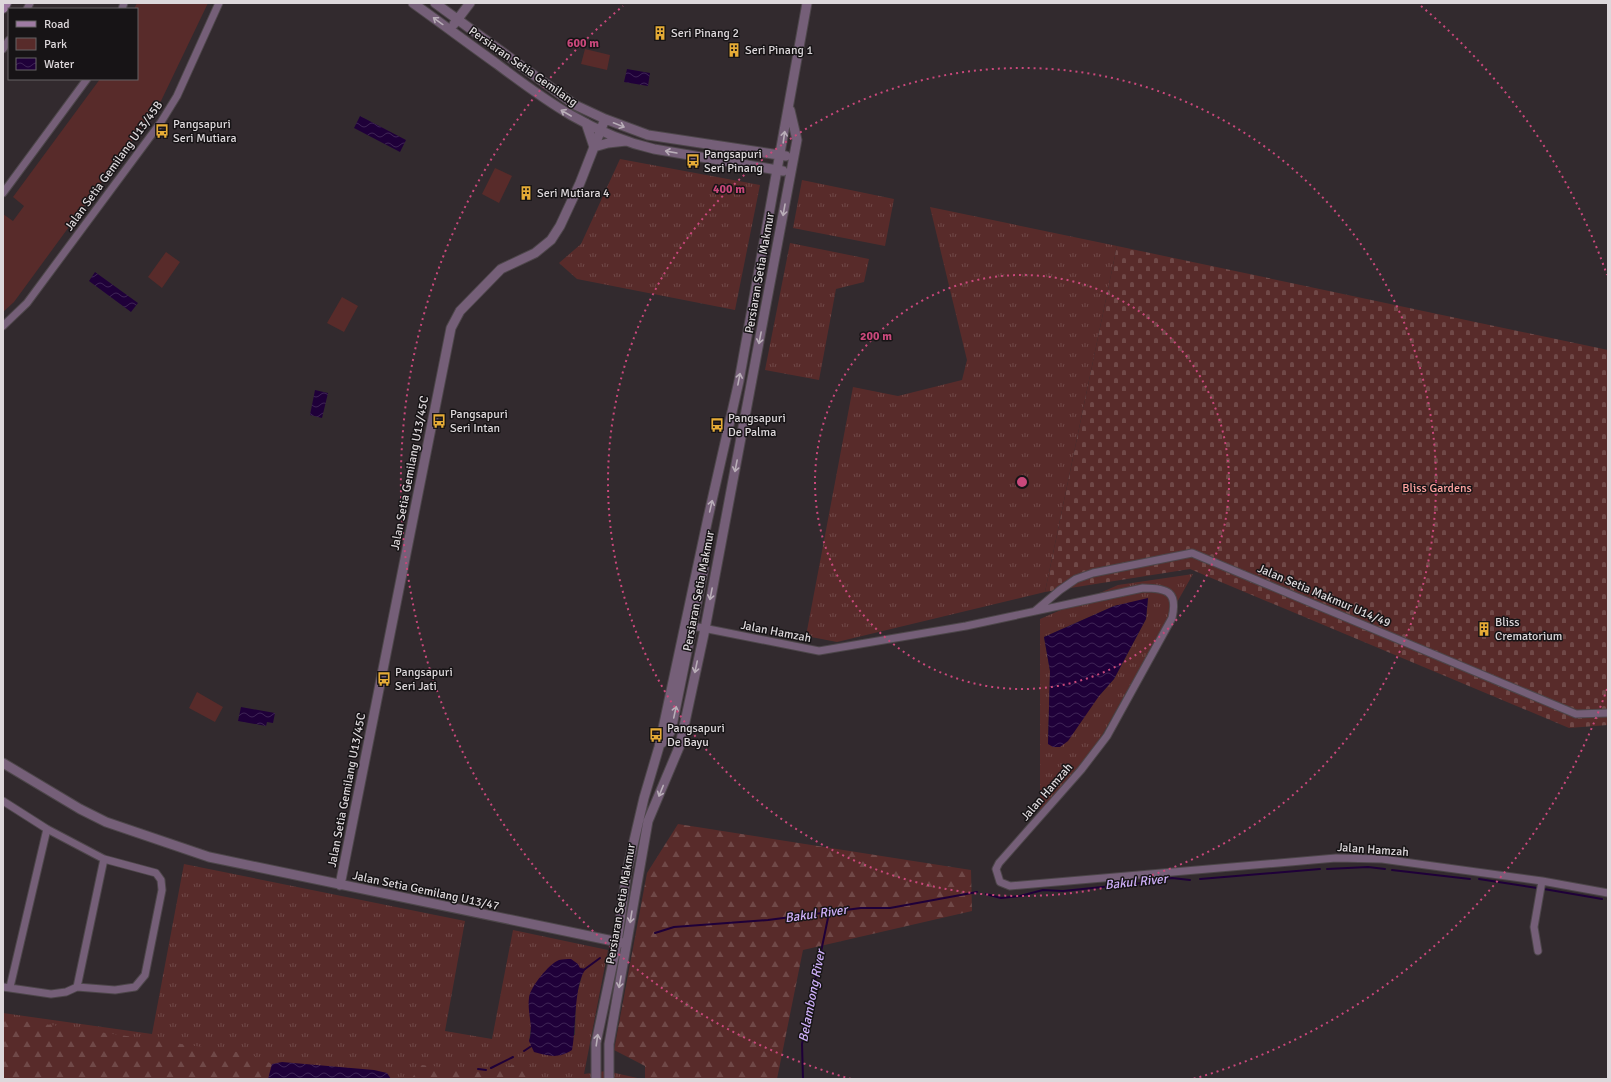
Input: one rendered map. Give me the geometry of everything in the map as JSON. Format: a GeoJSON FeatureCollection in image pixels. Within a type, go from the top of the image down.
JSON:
{"type":"FeatureCollection","features":[{"type":"Feature","properties":{"kind":"main road"},"geometry":{"type":"LineString","coordinates":[[3,8],[6,3]]}},
{"type":"Feature","properties":{"kind":"street","name":"Jalan Setia Gemilang U13/45B"},"geometry":{"type":"LineString","coordinates":[[3,326],[27,303],[161,122],[177,96],[219,3]]}},
{"type":"Feature","properties":{"kind":"street","name":"Persiaran Setia Gemilang"},"geometry":{"type":"LineString","coordinates":[[413,3],[539,95],[565,113],[586,124],[628,141],[654,149],[790,172]]}},
{"type":"Feature","properties":{"kind":"street","name":"Persiaran Setia Gemilang"},"geometry":{"type":"LineString","coordinates":[[435,3],[575,105],[605,119],[648,135],[793,157]]}},
{"type":"Feature","properties":{"kind":"street"},"geometry":{"type":"LineString","coordinates":[[450,30],[470,3]]}},
{"type":"Feature","properties":{"kind":"street","name":"Persiaran Setia Makmur"},"geometry":{"type":"LineString","coordinates":[[596,1079],[596,1043],[617,942],[627,871],[644,798],[659,747],[739,381],[781,155],[807,3]]}},
{"type":"Feature","properties":{"kind":"street"},"geometry":{"type":"LineString","coordinates":[[3,193],[86,80]]}},
{"type":"Feature","properties":{"kind":"street","name":"Persiaran Setia Makmur"},"geometry":{"type":"LineString","coordinates":[[608,1079],[609,1044],[648,821],[680,744],[704,629],[797,140],[789,103]]}},
{"type":"Feature","properties":{"kind":"street","name":"Jalan Setia Gemilang U13/45C"},"geometry":{"type":"LineString","coordinates":[[340,885],[451,328],[460,311],[501,269],[535,253],[551,240],[560,226],[605,119]]}},
{"type":"Feature","properties":{"kind":"street"},"geometry":{"type":"LineString","coordinates":[[586,124],[594,148],[608,143],[628,141]]}},
{"type":"Feature","properties":{"kind":"street"},"geometry":{"type":"LineString","coordinates":[[659,747],[671,731],[704,568],[701,551]]}},
{"type":"Feature","properties":{"kind":"street","name":"Jalan Setia Makmur U14/49"},"geometry":{"type":"LineString","coordinates":[[1035,611],[1076,579],[1093,573],[1192,553],[1576,714],[1608,713]]}},
{"type":"Feature","properties":{"kind":"street","name":"Jalan Hamzah"},"geometry":{"type":"LineString","coordinates":[[693,626],[819,651],[966,626],[1143,588],[1166,590],[1172,595],[1176,604],[1172,618],[1107,736],[1081,770],[999,863],[996,869],[1000,882],[1010,886],[1336,858],[1382,860],[1542,881],[1608,893]]}},
{"type":"Feature","properties":{"kind":"street","name":"Jalan Setia Gemilang U13/47"},"geometry":{"type":"LineString","coordinates":[[3,763],[80,809],[144,836],[209,857],[627,944]]}},
{"type":"Feature","properties":{"kind":"street"},"geometry":{"type":"LineString","coordinates":[[3,801],[47,829],[104,859],[156,873],[161,880],[162,890],[145,975],[135,987],[127,989],[77,987],[66,992],[51,994],[6,987],[47,829]]}},
{"type":"Feature","properties":{"kind":"street"},"geometry":{"type":"LineString","coordinates":[[77,987],[104,859]]}},
{"type":"Feature","properties":{"kind":"street"},"geometry":{"type":"LineString","coordinates":[[1538,951],[1534,927],[1542,881]]}},
{"type":"Feature","properties":{"kind":"green space"},"geometry":{"type":"Polygon","coordinates":[[[137,3],[208,3],[161,101],[14,302],[3,312],[3,214],[13,221],[24,206],[13,197],[99,80],[138,80],[138,8],[134,8],[137,3]]]}},
{"type":"Feature","properties":{"kind":"green space"},"geometry":{"type":"Polygon","coordinates":[[[585,49],[610,55],[607,70],[581,64],[585,49]]]}},
{"type":"Feature","properties":{"kind":"green space"},"geometry":{"type":"Polygon","coordinates":[[[620,159],[760,185],[735,310],[577,279],[559,263],[581,244],[620,159]]]}},
{"type":"Feature","properties":{"kind":"green space"},"geometry":{"type":"Polygon","coordinates":[[[495,168],[512,176],[499,203],[482,194],[495,168]]]}},
{"type":"Feature","properties":{"kind":"green space"},"geometry":{"type":"Polygon","coordinates":[[[802,180],[894,199],[885,246],[793,228],[802,180]]]}},
{"type":"Feature","properties":{"kind":"green space"},"geometry":{"type":"Polygon","coordinates":[[[930,207],[1117,246],[1045,592],[837,642],[806,636],[853,387],[898,396],[962,380],[967,360],[930,207]]]}},
{"type":"Feature","properties":{"kind":"green space"},"geometry":{"type":"Polygon","coordinates":[[[790,243],[869,259],[864,282],[836,289],[819,380],[765,370],[790,243]]]}},
{"type":"Feature","properties":{"kind":"green space","name":"Bliss Gardens"},"geometry":{"type":"Polygon","coordinates":[[[1117,246],[1608,350],[1608,725],[1569,728],[1190,569],[1045,592],[1117,246]]]}},
{"type":"Feature","properties":{"kind":"green space"},"geometry":{"type":"Polygon","coordinates":[[[166,252],[180,262],[162,288],[148,277],[166,252]]]}},
{"type":"Feature","properties":{"kind":"green space"},"geometry":{"type":"Polygon","coordinates":[[[342,297],[358,306],[344,332],[327,323],[342,297]]]}},
{"type":"Feature","properties":{"kind":"green space"},"geometry":{"type":"Polygon","coordinates":[[[1193,574],[1096,746],[1040,813],[1040,619],[1118,585],[1193,574]],[[1148,599],[1114,606],[1044,637],[1050,671],[1048,743],[1099,696],[1114,679],[1146,619],[1148,599]]]}},
{"type":"Feature","properties":{"kind":"green space"},"geometry":{"type":"Polygon","coordinates":[[[197,692],[223,707],[215,722],[189,708],[197,692]]]}},
{"type":"Feature","properties":{"kind":"green space"},"geometry":{"type":"Polygon","coordinates":[[[678,824],[971,870],[972,911],[803,950],[777,1079],[645,1079],[645,1066],[614,1050],[647,873],[678,824]]]}},
{"type":"Feature","properties":{"kind":"green space"},"geometry":{"type":"Polygon","coordinates":[[[184,864],[465,921],[445,1031],[492,1039],[513,930],[608,950],[584,1074],[606,1071],[642,1079],[3,1079],[3,1013],[152,1034],[184,864]],[[580,968],[531,1027],[529,1041],[575,1035],[576,998],[585,969],[580,968]]]}},
{"type":"Feature","properties":{"kind":"green space"},"geometry":{"type":"Polygon","coordinates":[[[3,1018],[250,1054],[272,1064],[268,1079],[3,1079],[3,1018]]]}},
{"type":"Feature","properties":{"kind":"green space"},"geometry":{"type":"Polygon","coordinates":[[[422,1065],[484,1072],[514,1065],[530,1066],[532,1075],[524,1079],[411,1079],[422,1065]]]}},
{"type":"Feature","properties":{"kind":"water"},"geometry":{"type":"Polygon","coordinates":[[[627,69],[650,73],[648,86],[624,82],[627,69]]]}},
{"type":"Feature","properties":{"kind":"water"},"geometry":{"type":"Polygon","coordinates":[[[360,116],[406,140],[400,152],[354,128],[360,116]]]}},
{"type":"Feature","properties":{"kind":"water"},"geometry":{"type":"Polygon","coordinates":[[[95,272],[138,303],[131,312],[89,281],[95,272]]]}},
{"type":"Feature","properties":{"kind":"water"},"geometry":{"type":"Polygon","coordinates":[[[315,390],[328,393],[322,418],[310,415],[315,390]]]}},
{"type":"Feature","properties":{"kind":"water"},"geometry":{"type":"Polygon","coordinates":[[[1148,598],[1146,619],[1114,679],[1099,696],[1068,741],[1060,747],[1053,747],[1048,744],[1050,671],[1044,637],[1114,606],[1148,598]]]}},
{"type":"Feature","properties":{"kind":"water"},"geometry":{"type":"Polygon","coordinates":[[[241,707],[275,713],[273,723],[267,722],[266,726],[238,721],[241,707]]]}},
{"type":"Feature","properties":{"kind":"water"},"geometry":{"type":"Polygon","coordinates":[[[571,959],[578,964],[580,968],[586,969],[582,975],[577,995],[572,1050],[558,1056],[544,1055],[534,1052],[529,1041],[531,1030],[529,1004],[530,993],[536,982],[550,966],[559,960],[571,959]]]}},
{"type":"Feature","properties":{"kind":"water"},"geometry":{"type":"Polygon","coordinates":[[[282,1062],[374,1070],[387,1073],[391,1079],[268,1079],[272,1064],[282,1062]]]}},
{"type":"Feature","properties":{"kind":"waterway","name":"Bakul River"},"geometry":{"type":"LineString","coordinates":[[1327,869],[1368,867],[1385,869]]}},
{"type":"Feature","properties":{"kind":"waterway","name":"Bakul River"},"geometry":{"type":"LineString","coordinates":[[1200,879],[1320,869]]}},
{"type":"Feature","properties":{"kind":"waterway","name":"Bakul River"},"geometry":{"type":"LineString","coordinates":[[1392,870],[1470,879]]}},
{"type":"Feature","properties":{"kind":"waterway","name":"Bakul River"},"geometry":{"type":"LineString","coordinates":[[986,894],[1001,898],[1020,896],[1043,890],[1063,891],[1142,883],[1172,878],[1190,880]]}},
{"type":"Feature","properties":{"kind":"waterway","name":"Bakul River"},"geometry":{"type":"LineString","coordinates":[[1479,879],[1537,888]]}},
{"type":"Feature","properties":{"kind":"waterway","name":"Bakul River"},"geometry":{"type":"LineString","coordinates":[[1544,889],[1602,899]]}},
{"type":"Feature","properties":{"kind":"waterway","name":"Bakul River"},"geometry":{"type":"LineString","coordinates":[[655,933],[674,927],[768,920],[861,908],[890,908],[977,892]]}},
{"type":"Feature","properties":{"kind":"waterway","name":"Belambong River"},"geometry":{"type":"LineString","coordinates":[[803,1079],[802,1044],[829,913]]}},
{"type":"Feature","properties":{"kind":"waterway","name":"Bakul River"},"geometry":{"type":"LineString","coordinates":[[585,969],[600,958]]}},
{"type":"Feature","properties":{"kind":"waterway","name":"Bakul River"},"geometry":{"type":"LineString","coordinates":[[524,1051],[533,1045]]}},
{"type":"Feature","properties":{"kind":"waterway","name":"Bakul River"},"geometry":{"type":"LineString","coordinates":[[491,1068],[513,1057]]}},
{"type":"Feature","properties":{"kind":"waterway","name":"Bakul River"},"geometry":{"type":"LineString","coordinates":[[478,1069],[486,1070]]}},
{"type":"Feature","properties":{"kind":"place","name":"Seri Pinang 2"},"geometry":{"type":"Point","coordinates":[660,33]}},
{"type":"Feature","properties":{"kind":"place","name":"Seri Pinang 1"},"geometry":{"type":"Point","coordinates":[734,50]}},
{"type":"Feature","properties":{"kind":"place","name":"Pangsapuri Seri Mutiara"},"geometry":{"type":"Point","coordinates":[162,131]}},
{"type":"Feature","properties":{"kind":"place","name":"Pangsapuri Seri Pinang"},"geometry":{"type":"Point","coordinates":[693,161]}},
{"type":"Feature","properties":{"kind":"place","name":"Seri Mutiara 4"},"geometry":{"type":"Point","coordinates":[526,193]}},
{"type":"Feature","properties":{"kind":"place","name":"Pangsapuri Seri Intan"},"geometry":{"type":"Point","coordinates":[439,421]}},
{"type":"Feature","properties":{"kind":"place","name":"Pangsapuri De Palma"},"geometry":{"type":"Point","coordinates":[717,425]}},
{"type":"Feature","properties":{"kind":"place","name":"Bliss Crematorium"},"geometry":{"type":"Point","coordinates":[1484,629]}},
{"type":"Feature","properties":{"kind":"place","name":"Pangsapuri Seri Jati"},"geometry":{"type":"Point","coordinates":[384,679]}},
{"type":"Feature","properties":{"kind":"place","name":"Pangsapuri De Bayu"},"geometry":{"type":"Point","coordinates":[656,735]}}]}
